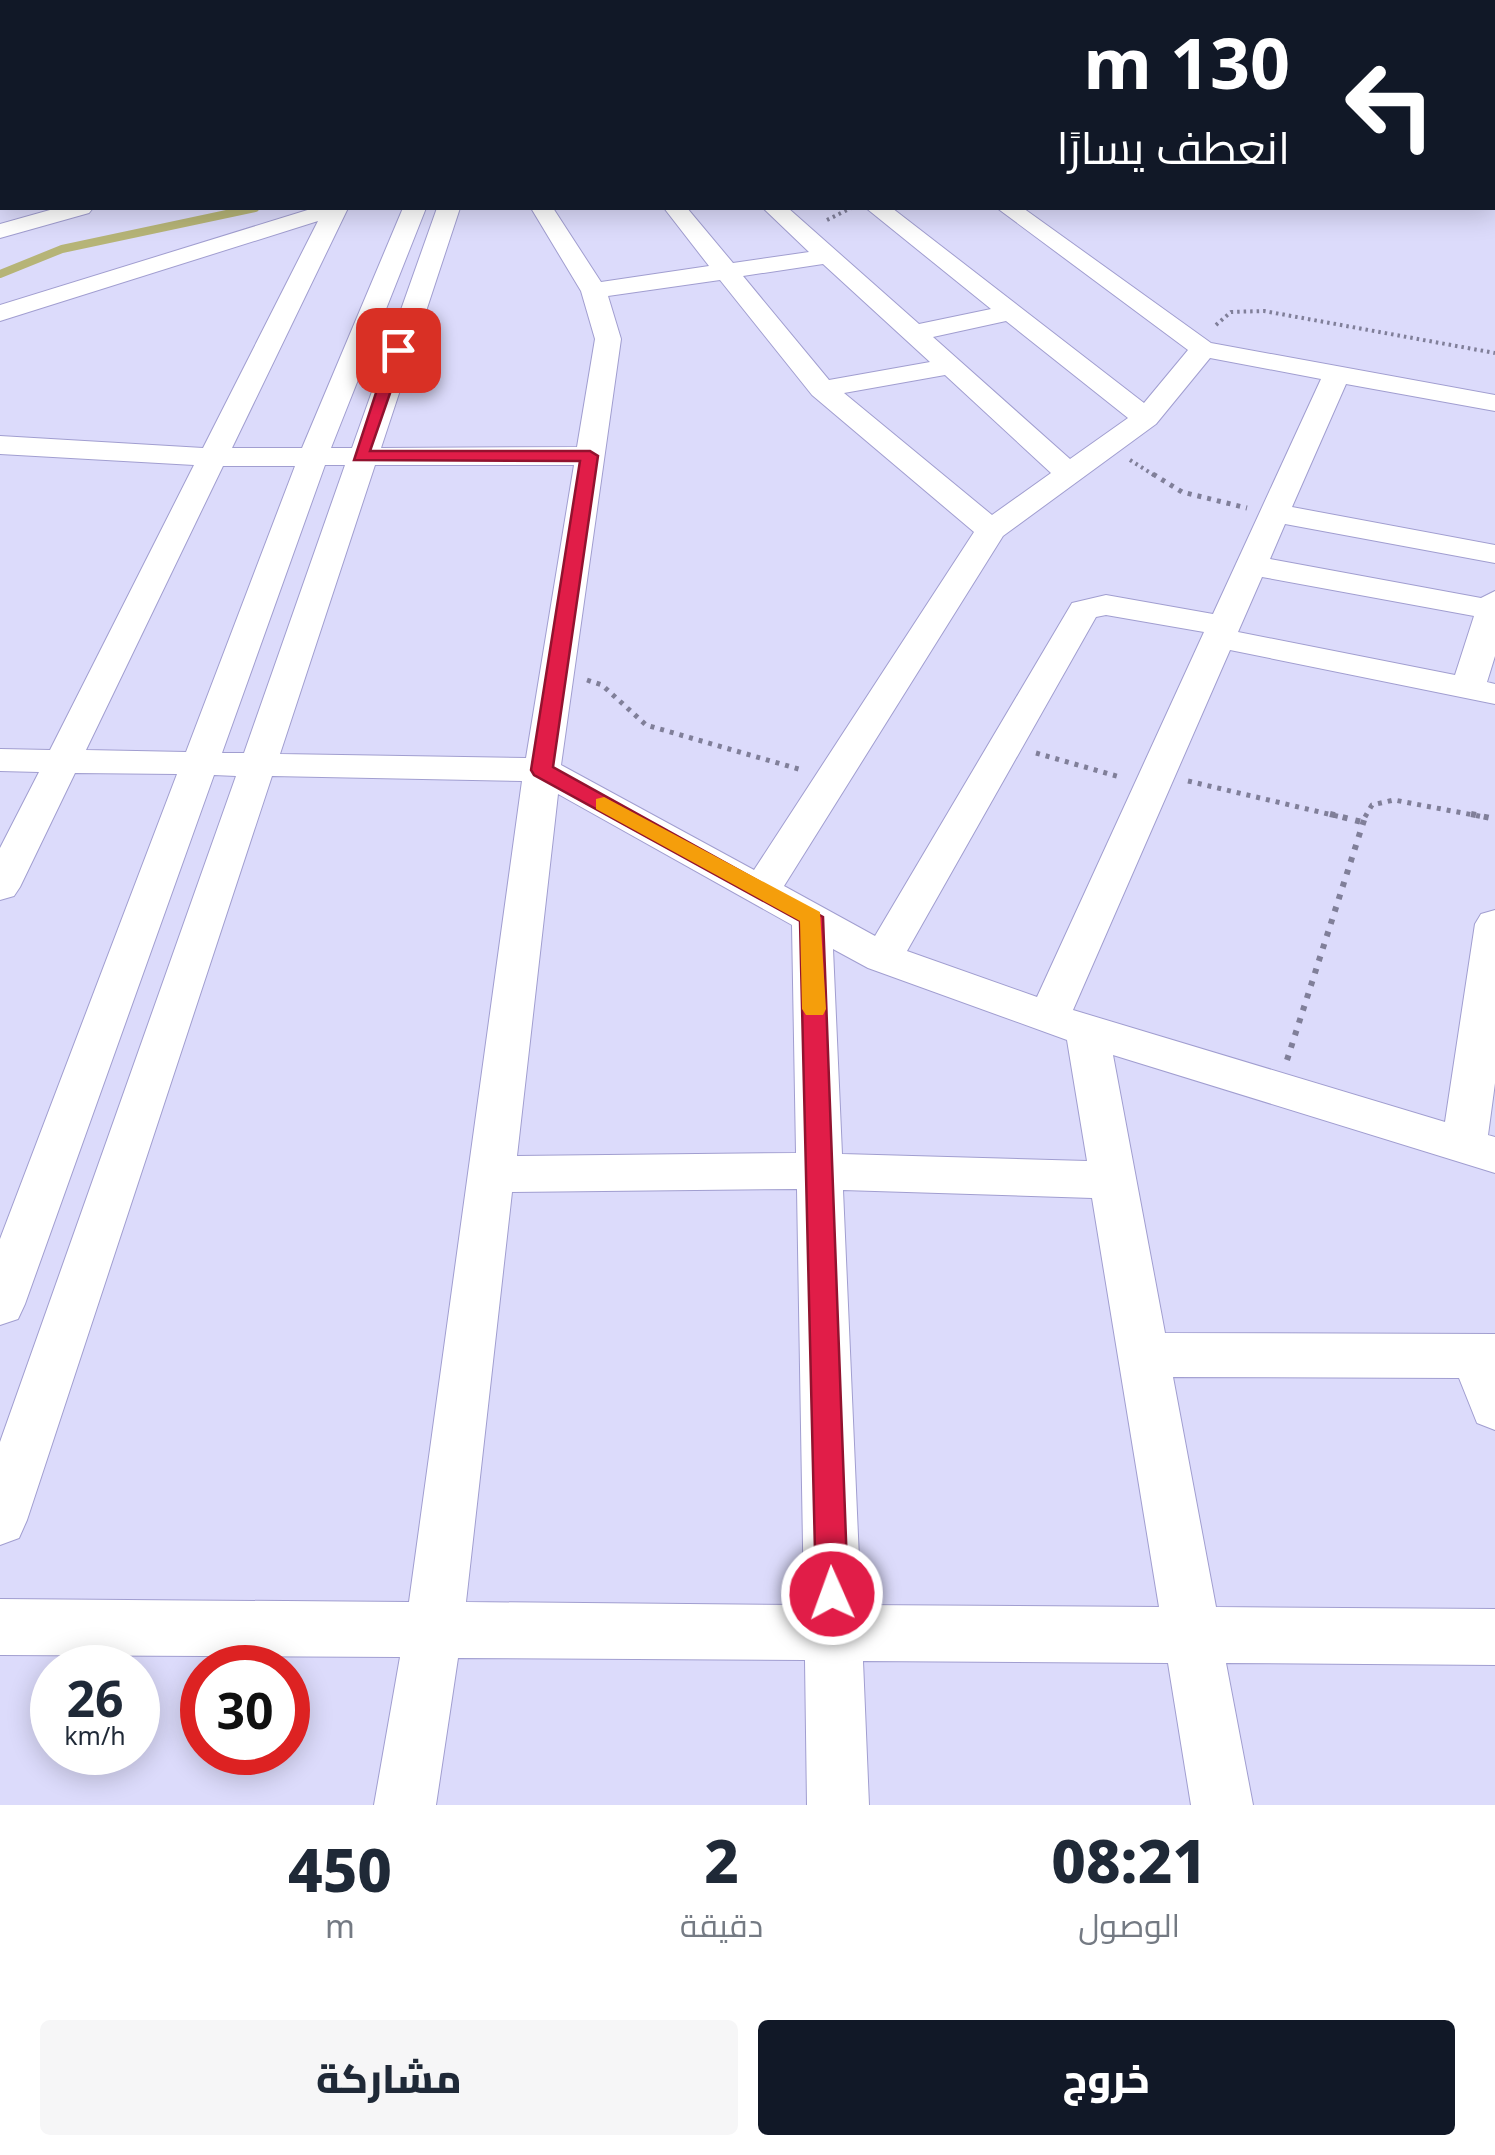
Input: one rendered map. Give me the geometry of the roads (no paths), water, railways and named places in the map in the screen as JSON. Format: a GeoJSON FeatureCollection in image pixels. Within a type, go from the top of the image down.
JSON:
{"type":"FeatureCollection","features":[{"type":"Feature","properties":{"kind":"street"},"geometry":{"type":"LineString","coordinates":[[0,232],[74,210]]}},
{"type":"Feature","properties":{"kind":"street"},"geometry":{"type":"LineString","coordinates":[[0,313],[330,210]]}},
{"type":"Feature","properties":{"kind":"street"},"geometry":{"type":"LineString","coordinates":[[0,887],[335,210]]}},
{"type":"Feature","properties":{"kind":"street"},"geometry":{"type":"LineString","coordinates":[[0,1304],[203,763],[313,456],[413,210]]}},
{"type":"Feature","properties":{"kind":"street"},"geometry":{"type":"LineString","coordinates":[[0,1520],[259,764],[360,456],[447,210]]}},
{"type":"Feature","properties":{"kind":"street"},"geometry":{"type":"LineString","coordinates":[[405,1805],[434,1630],[542,770],[608,338],[594,291],[543,210]]}},
{"type":"Feature","properties":{"kind":"street"},"geometry":{"type":"LineString","coordinates":[[677,210],[822,389],[990,530]]}},
{"type":"Feature","properties":{"kind":"street"},"geometry":{"type":"LineString","coordinates":[[777,210],[1070,474]]}},
{"type":"Feature","properties":{"kind":"street"},"geometry":{"type":"LineString","coordinates":[[881,210],[1146,418]]}},
{"type":"Feature","properties":{"kind":"street"},"geometry":{"type":"LineString","coordinates":[[1012,210],[1203,348],[1495,402]]}},
{"type":"Feature","properties":{"kind":"street"},"geometry":{"type":"LineString","coordinates":[[594,291],[828,256]]}},
{"type":"Feature","properties":{"kind":"street"},"geometry":{"type":"LineString","coordinates":[[914,333],[1011,312]]}},
{"type":"Feature","properties":{"kind":"street"},"geometry":{"type":"LineString","coordinates":[[761,891],[990,530],[1146,418],[1203,348]]}},
{"type":"Feature","properties":{"kind":"street"},"geometry":{"type":"LineString","coordinates":[[822,389],[951,366]]}},
{"type":"Feature","properties":{"kind":"street"},"geometry":{"type":"LineString","coordinates":[[1222,1805],[1114,1180],[1068,1025],[1155,780],[1337,374]]}},
{"type":"Feature","properties":{"kind":"street"},"geometry":{"type":"LineString","coordinates":[[0,445],[213,457],[590,456]]}},
{"type":"Feature","properties":{"kind":"street"},"geometry":{"type":"LineString","coordinates":[[1274,513],[1495,554]]}},
{"type":"Feature","properties":{"kind":"street"},"geometry":{"type":"LineString","coordinates":[[883,958],[1084,610],[1106,606],[1482,691],[1494,605],[1251,566]]}},
{"type":"Feature","properties":{"kind":"street"},"geometry":{"type":"LineString","coordinates":[[0,760],[542,770],[883,958],[1068,1025],[1479,1151],[1495,924]]}},
{"type":"Feature","properties":{"kind":"street"},"geometry":{"type":"LineString","coordinates":[[812,917],[838,1805]]}},
{"type":"Feature","properties":{"kind":"street"},"geometry":{"type":"LineString","coordinates":[[492,1174],[819,1171],[1114,1180]]}},
{"type":"Feature","properties":{"kind":"street"},"geometry":{"type":"LineString","coordinates":[[1144,1355],[1486,1356],[1495,1407]]}},
{"type":"Feature","properties":{"kind":"street"},"geometry":{"type":"LineString","coordinates":[[0,1627],[1495,1637]]}},
{"type":"Feature","properties":{"kind":"waterway"},"geometry":{"type":"LineString","coordinates":[[0,274],[62,249],[246,210]]}}]}
